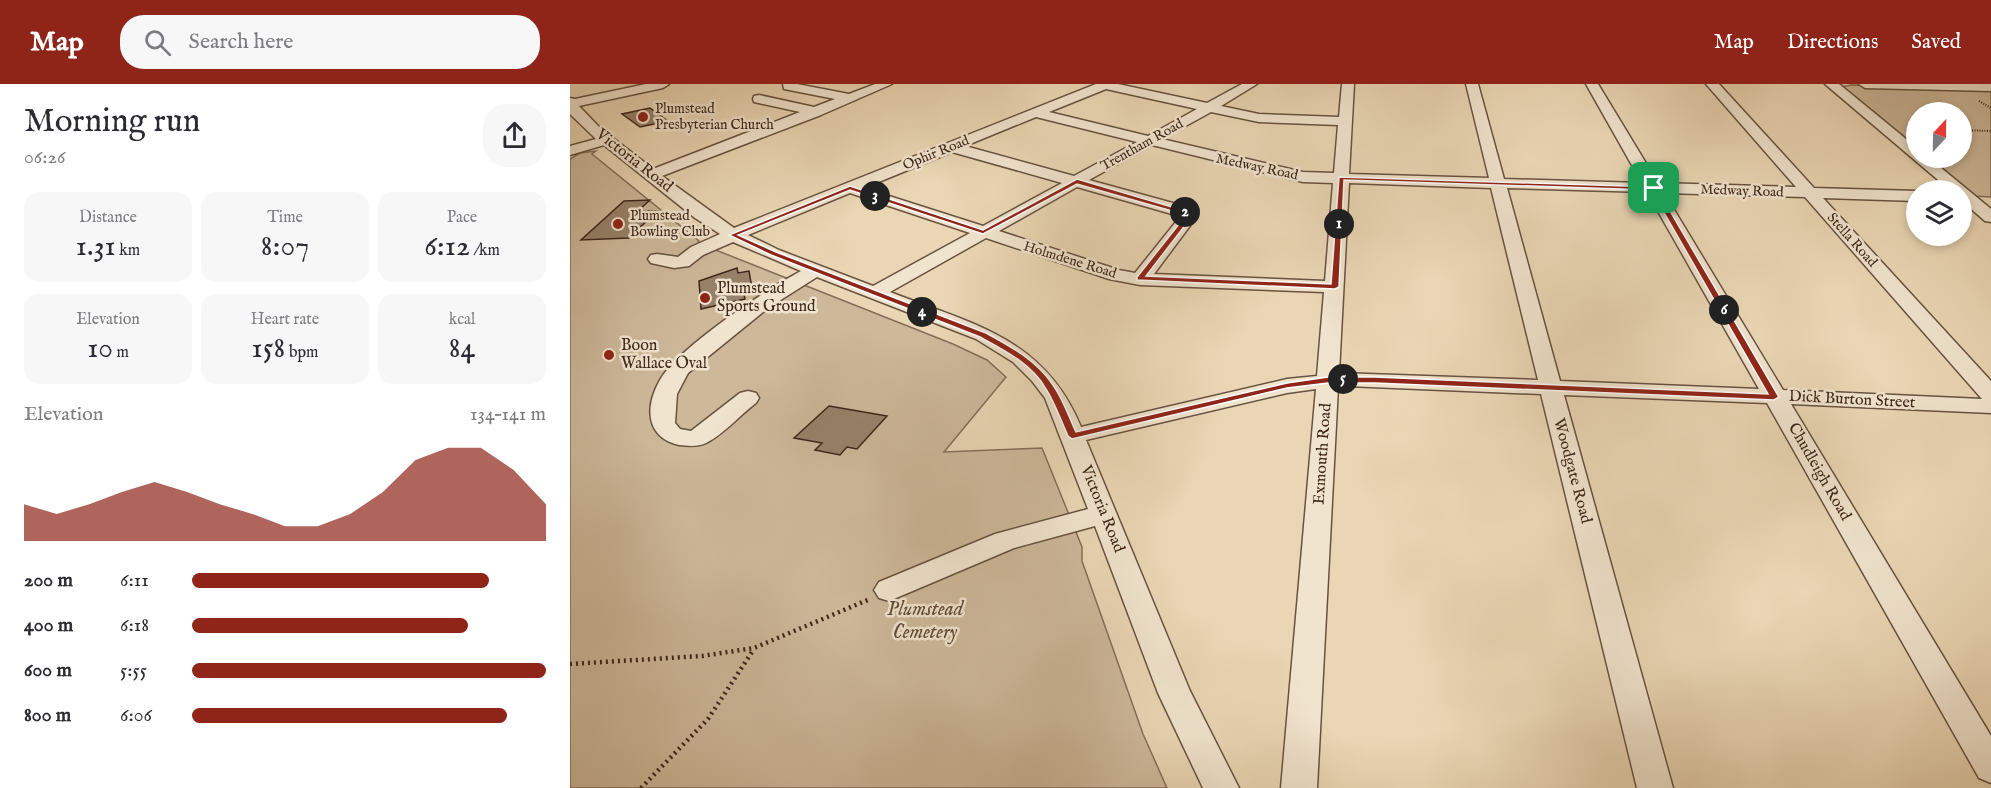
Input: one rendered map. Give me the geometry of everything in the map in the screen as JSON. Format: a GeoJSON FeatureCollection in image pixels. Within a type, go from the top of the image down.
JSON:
{"type":"FeatureCollection","features":[{"type":"Feature","properties":{"kind":"street"},"geometry":{"type":"LineString","coordinates":[[572,108],[663,84]]}},
{"type":"Feature","properties":{"kind":"street"},"geometry":{"type":"LineString","coordinates":[[651,175],[886,84]]}},
{"type":"Feature","properties":{"kind":"street"},"geometry":{"type":"LineString","coordinates":[[1106,84],[1259,118],[1346,120]]}},
{"type":"Feature","properties":{"kind":"street","name":"Ophir Road"},"geometry":{"type":"LineString","coordinates":[[651,253],[679,262],[732,235],[1106,84]]}},
{"type":"Feature","properties":{"kind":"street","name":"Trentham Road"},"geometry":{"type":"LineString","coordinates":[[875,293],[1251,84]]}},
{"type":"Feature","properties":{"kind":"street","name":"Exmouth Road"},"geometry":{"type":"LineString","coordinates":[[1299,788],[1348,84]]}},
{"type":"Feature","properties":{"kind":"street","name":"Woodgate Road"},"geometry":{"type":"LineString","coordinates":[[1472,84],[1655,788]]}},
{"type":"Feature","properties":{"kind":"street","name":"Chudleigh Road"},"geometry":{"type":"LineString","coordinates":[[1592,84],[1991,767]]}},
{"type":"Feature","properties":{"kind":"street","name":"Stella Road"},"geometry":{"type":"LineString","coordinates":[[1712,84],[1991,395]]}},
{"type":"Feature","properties":{"kind":"street"},"geometry":{"type":"LineString","coordinates":[[1831,84],[1906,146]]}},
{"type":"Feature","properties":{"kind":"street"},"geometry":{"type":"LineString","coordinates":[[1865,84],[1991,87]]}},
{"type":"Feature","properties":{"kind":"street"},"geometry":{"type":"LineString","coordinates":[[788,86],[851,98]]}},
{"type":"Feature","properties":{"kind":"street"},"geometry":{"type":"LineString","coordinates":[[627,92],[639,100]]}},
{"type":"Feature","properties":{"kind":"street"},"geometry":{"type":"LineString","coordinates":[[759,99],[816,112]]}},
{"type":"Feature","properties":{"kind":"street","name":"Victoria Road"},"geometry":{"type":"LineString","coordinates":[[572,108],[600,135],[732,235],[983,335],[1016,353],[1032,366],[1050,387],[1072,436],[1174,693],[1203,756],[1221,788]]}},
{"type":"Feature","properties":{"kind":"street","name":"Medway Road"},"geometry":{"type":"LineString","coordinates":[[1035,113],[1288,175],[1906,196]]}},
{"type":"Feature","properties":{"kind":"street"},"geometry":{"type":"LineString","coordinates":[[570,149],[600,135]]}},
{"type":"Feature","properties":{"kind":"street"},"geometry":{"type":"LineString","coordinates":[[951,147],[1186,213],[1186,219],[1140,279]]}},
{"type":"Feature","properties":{"kind":"street"},"geometry":{"type":"LineString","coordinates":[[1932,168],[1946,180]]}},
{"type":"Feature","properties":{"kind":"street","name":"Holmdene Road"},"geometry":{"type":"LineString","coordinates":[[850,188],[1105,272],[1140,279],[1335,287]]}},
{"type":"Feature","properties":{"kind":"street"},"geometry":{"type":"LineString","coordinates":[[1972,196],[1991,198]]}},
{"type":"Feature","properties":{"kind":"street"},"geometry":{"type":"LineString","coordinates":[[1972,202],[1991,217]]}},
{"type":"Feature","properties":{"kind":"street"},"geometry":{"type":"LineString","coordinates":[[748,398],[697,438],[672,435],[663,426],[666,392],[671,380],[683,366],[760,304],[793,282],[817,270]]}},
{"type":"Feature","properties":{"kind":"street","name":"Dick Burton Street"},"geometry":{"type":"LineString","coordinates":[[1072,436],[1287,386],[1328,380],[1375,380],[1991,406]]}},
{"type":"Feature","properties":{"kind":"street"},"geometry":{"type":"LineString","coordinates":[[889,590],[1005,541],[1104,514]]}},
{"type":"Feature","properties":{"kind":"path"},"geometry":{"type":"LineString","coordinates":[[1972,130],[1991,131]]}},
{"type":"Feature","properties":{"kind":"path"},"geometry":{"type":"LineString","coordinates":[[570,664],[702,656],[754,648],[889,590]]}},
{"type":"Feature","properties":{"kind":"path"},"geometry":{"type":"LineString","coordinates":[[641,788],[708,719],[754,648]]}},
{"type":"Feature","properties":{"kind":"green space"},"geometry":{"type":"Polygon","coordinates":[[[1851,85],[1991,88],[1991,197],[1973,196],[1972,180],[1953,180],[1938,168],[1972,168],[1972,102],[1906,102],[1906,141],[1841,87],[1851,85]]]}},
{"type":"Feature","properties":{"kind":"green space","name":"Plumstead Cemetery"},"geometry":{"type":"Polygon","coordinates":[[[596,151],[592,154],[699,241],[698,243],[953,344],[987,360],[1006,377],[944,452],[1042,448],[1082,547],[1082,561],[1143,734],[1167,788],[570,788],[570,159],[580,153],[596,151]]]}},
{"type":"Feature","properties":{"kind":"building","name":"Plumstead Presbyterian Church"},"geometry":{"type":"Polygon","coordinates":[[[650,108],[668,121],[640,127],[622,114],[650,108]]]}},
{"type":"Feature","properties":{"kind":"building","name":"Plumstead Bowling Club"},"geometry":{"type":"Polygon","coordinates":[[[650,200],[638,211],[657,211],[629,238],[581,240],[624,201],[650,200]]]}},
{"type":"Feature","properties":{"kind":"building"},"geometry":{"type":"Polygon","coordinates":[[[737,268],[738,273],[749,271],[752,288],[743,289],[745,299],[701,309],[699,281],[737,268]]]}},
{"type":"Feature","properties":{"kind":"building"},"geometry":{"type":"Polygon","coordinates":[[[829,406],[887,416],[857,449],[847,447],[840,455],[815,450],[822,443],[794,438],[829,406]]]}},
{"type":"Feature","properties":{"kind":"place","name":"Plumstead Presbyterian Church"},"geometry":{"type":"Point","coordinates":[643,117]}},
{"type":"Feature","properties":{"kind":"place","name":"Plumstead Bowling Club"},"geometry":{"type":"Point","coordinates":[618,224]}},
{"type":"Feature","properties":{"kind":"place","name":"Plumstead Sports Ground"},"geometry":{"type":"Point","coordinates":[705,298]}},
{"type":"Feature","properties":{"kind":"place","name":"Boon Wallace Oval"},"geometry":{"type":"Point","coordinates":[609,355]}},
{"type":"Feature","properties":{"kind":"route"},"geometry":{"type":"LineString","coordinates":[[1341,178],[1654,188],[1774,397],[1328,380],[1287,386],[1072,436],[1059,402],[1041,375],[1032,366],[997,342],[773,254],[732,235],[850,188],[983,232],[1077,181],[1182,210],[1188,215],[1140,279],[1335,287],[1341,178]]}}]}
